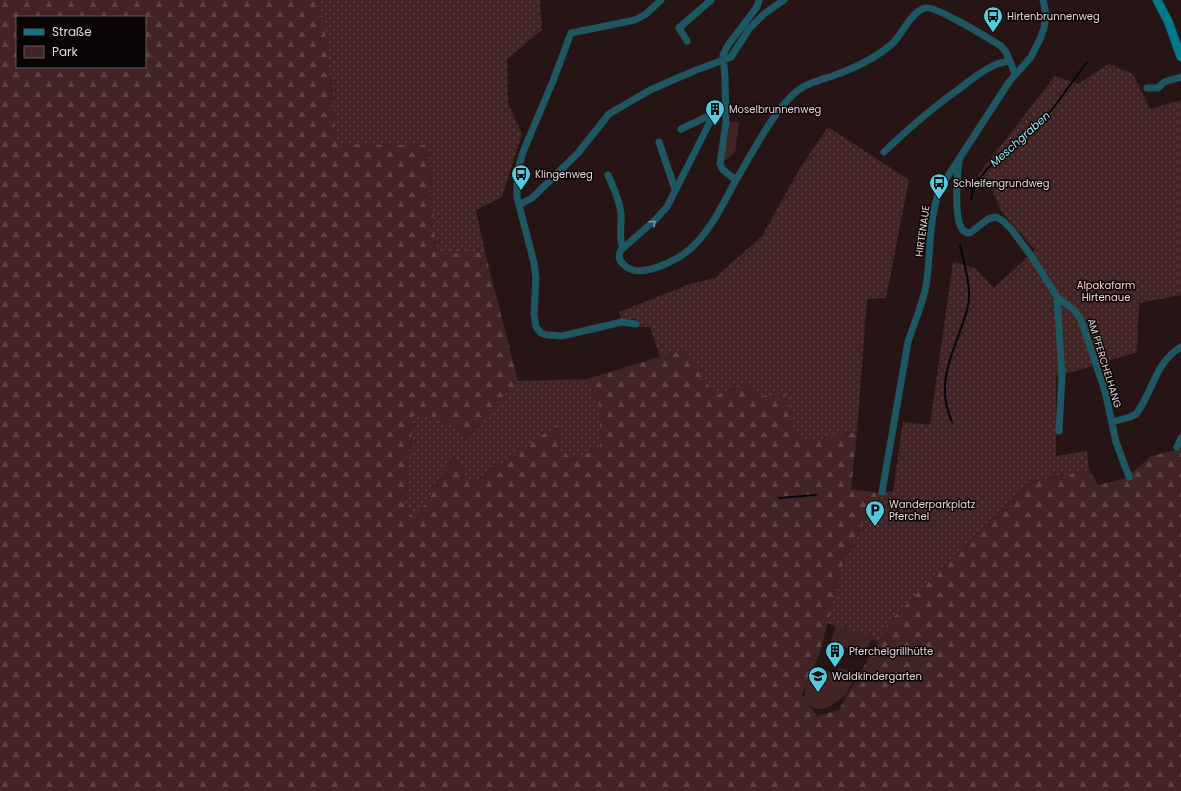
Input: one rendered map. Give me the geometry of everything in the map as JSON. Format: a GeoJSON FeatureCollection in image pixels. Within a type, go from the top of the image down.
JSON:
{"type":"FeatureCollection","features":[{"type":"Feature","properties":{"kind":"main road"},"geometry":{"type":"LineString","coordinates":[[1157,0],[1168,21],[1181,57]]}},
{"type":"Feature","properties":{"kind":"street"},"geometry":{"type":"LineString","coordinates":[[636,324],[622,322],[562,336],[541,334],[536,327],[534,314],[536,278],[534,263],[517,197],[518,173],[523,152],[553,81],[571,33],[635,20],[646,14],[661,0]]}},
{"type":"Feature","properties":{"kind":"street"},"geometry":{"type":"LineString","coordinates":[[686,41],[679,28],[711,0]]}},
{"type":"Feature","properties":{"kind":"street"},"geometry":{"type":"LineString","coordinates":[[736,180],[723,170],[720,164],[726,122],[726,77],[723,59],[728,45],[757,8],[759,0]]}},
{"type":"Feature","properties":{"kind":"street"},"geometry":{"type":"LineString","coordinates":[[519,205],[532,198],[578,153],[609,114],[650,90],[731,57],[748,29],[764,14],[784,0]]}},
{"type":"Feature","properties":{"kind":"street","name":"HIRTENAUE"},"geometry":{"type":"LineString","coordinates":[[882,492],[908,342],[926,286],[934,211],[939,192],[1008,82],[1031,56],[1040,39],[1046,20],[1043,0]]}},
{"type":"Feature","properties":{"kind":"street"},"geometry":{"type":"LineString","coordinates":[[726,102],[713,116],[666,207],[655,220],[623,248],[619,254],[624,265],[632,270],[644,270],[676,259],[688,251],[702,237],[771,122],[789,98],[803,87],[864,63],[894,42],[916,13],[924,8],[935,10],[957,20],[1004,49],[1015,74]]}},
{"type":"Feature","properties":{"kind":"street"},"geometry":{"type":"LineString","coordinates":[[884,152],[928,111],[992,66],[1009,61]]}},
{"type":"Feature","properties":{"kind":"street"},"geometry":{"type":"LineString","coordinates":[[1147,88],[1158,88],[1164,82],[1181,76]]}},
{"type":"Feature","properties":{"kind":"street"},"geometry":{"type":"LineString","coordinates":[[681,129],[713,116]]}},
{"type":"Feature","properties":{"kind":"street"},"geometry":{"type":"LineString","coordinates":[[659,142],[675,189]]}},
{"type":"Feature","properties":{"kind":"street"},"geometry":{"type":"LineString","coordinates":[[959,160],[957,172],[957,200],[958,215],[962,228],[965,232],[970,233],[992,218],[996,217],[1003,221],[1012,230],[1032,257],[1057,297],[1062,376],[1059,431]]}},
{"type":"Feature","properties":{"kind":"street"},"geometry":{"type":"LineString","coordinates":[[608,175],[617,194],[621,212],[620,241],[623,248]]}},
{"type":"Feature","properties":{"kind":"street","name":"AM PFERCHELHANG"},"geometry":{"type":"LineString","coordinates":[[1057,297],[1074,310],[1080,317],[1105,391],[1116,442],[1129,477]]}},
{"type":"Feature","properties":{"kind":"street","name":"AM PFERCHELHANG"},"geometry":{"type":"LineString","coordinates":[[1112,422],[1130,418],[1136,414],[1163,362],[1181,347]]}},
{"type":"Feature","properties":{"kind":"street"},"geometry":{"type":"LineString","coordinates":[[1177,447],[1181,438]]}},
{"type":"Feature","properties":{"kind":"green space"},"geometry":{"type":"Polygon","coordinates":[[[0,0],[316,0],[324,21],[337,144],[428,145],[436,254],[485,252],[518,381],[463,439],[453,424],[414,412],[405,504],[415,520],[453,458],[473,483],[560,423],[561,450],[573,460],[600,447],[600,407],[587,379],[685,349],[715,395],[746,385],[757,397],[784,393],[800,442],[857,432],[851,489],[878,493],[844,560],[820,652],[802,695],[817,716],[839,710],[890,621],[962,547],[1034,481],[1089,470],[1098,485],[1126,478],[1151,456],[1181,449],[1181,791],[0,791],[0,0]]]}},
{"type":"Feature","properties":{"kind":"green space"},"geometry":{"type":"Polygon","coordinates":[[[316,0],[540,0],[542,30],[507,59],[508,103],[522,134],[502,197],[476,210],[485,252],[436,255],[428,145],[337,144],[324,21],[316,0]]]}},
{"type":"Feature","properties":{"kind":"green space","name":"Alpakafarm Hirtenaue"},"geometry":{"type":"Polygon","coordinates":[[[1109,64],[1133,74],[1150,109],[1181,100],[1181,295],[1139,303],[1137,352],[1056,377],[1056,456],[1087,451],[1089,470],[1034,481],[962,547],[890,621],[879,642],[827,623],[844,560],[878,493],[893,491],[903,422],[930,425],[953,262],[975,268],[994,288],[1035,250],[1001,211],[988,180],[977,176],[1055,76],[1078,84],[1109,64]]]}},
{"type":"Feature","properties":{"kind":"green space"},"geometry":{"type":"Polygon","coordinates":[[[729,122],[739,122],[737,144],[735,152],[723,162],[728,134],[729,122]]]}},
{"type":"Feature","properties":{"kind":"green space"},"geometry":{"type":"Polygon","coordinates":[[[828,127],[909,180],[886,298],[867,299],[857,432],[800,442],[784,394],[757,397],[746,385],[715,395],[685,349],[660,357],[650,327],[638,327],[636,319],[621,319],[619,312],[690,284],[715,278],[762,236],[800,168],[828,127]]]}},
{"type":"Feature","properties":{"kind":"green space"},"geometry":{"type":"Polygon","coordinates":[[[587,379],[600,407],[600,447],[573,460],[561,451],[560,424],[473,483],[453,458],[415,520],[405,504],[414,411],[453,424],[463,439],[518,381],[587,379]]]}},
{"type":"Feature","properties":{"kind":"green space"},"geometry":{"type":"Polygon","coordinates":[[[836,625],[873,637],[864,655],[831,641],[836,625]]]}},
{"type":"Feature","properties":{"kind":"green space"},"geometry":{"type":"Polygon","coordinates":[[[838,669],[844,669],[856,673],[847,694],[829,707],[821,709],[809,705],[804,698],[807,682],[814,671],[828,671],[835,673],[838,669]]]}},
{"type":"Feature","properties":{"kind":"waterway","name":"Meschgraben"},"geometry":{"type":"LineString","coordinates":[[971,199],[974,186],[987,169],[1048,115],[1087,62]]}},
{"type":"Feature","properties":{"kind":"waterway","name":"Meschgraben"},"geometry":{"type":"LineString","coordinates":[[952,422],[947,409],[945,384],[950,361],[965,317],[969,299],[967,276],[960,245]]}},
{"type":"Feature","properties":{"kind":"waterway"},"geometry":{"type":"LineString","coordinates":[[779,498],[816,495]]}},
{"type":"Feature","properties":{"kind":"place","name":"Hirtenbrunnenweg"},"geometry":{"type":"Point","coordinates":[993,33]}},
{"type":"Feature","properties":{"kind":"place","name":"Moselbrunnenweg"},"geometry":{"type":"Point","coordinates":[715,126]}},
{"type":"Feature","properties":{"kind":"place","name":"Klingenweg"},"geometry":{"type":"Point","coordinates":[521,191]}},
{"type":"Feature","properties":{"kind":"place","name":"Schleifengrundweg"},"geometry":{"type":"Point","coordinates":[939,200]}},
{"type":"Feature","properties":{"kind":"place","name":"Wanderparkplatz Pferchel"},"geometry":{"type":"Point","coordinates":[875,527]}},
{"type":"Feature","properties":{"kind":"place","name":"Pferchelgrillhütte"},"geometry":{"type":"Point","coordinates":[835,668]}},
{"type":"Feature","properties":{"kind":"place","name":"Waldkindergarten"},"geometry":{"type":"Point","coordinates":[818,693]}}]}
